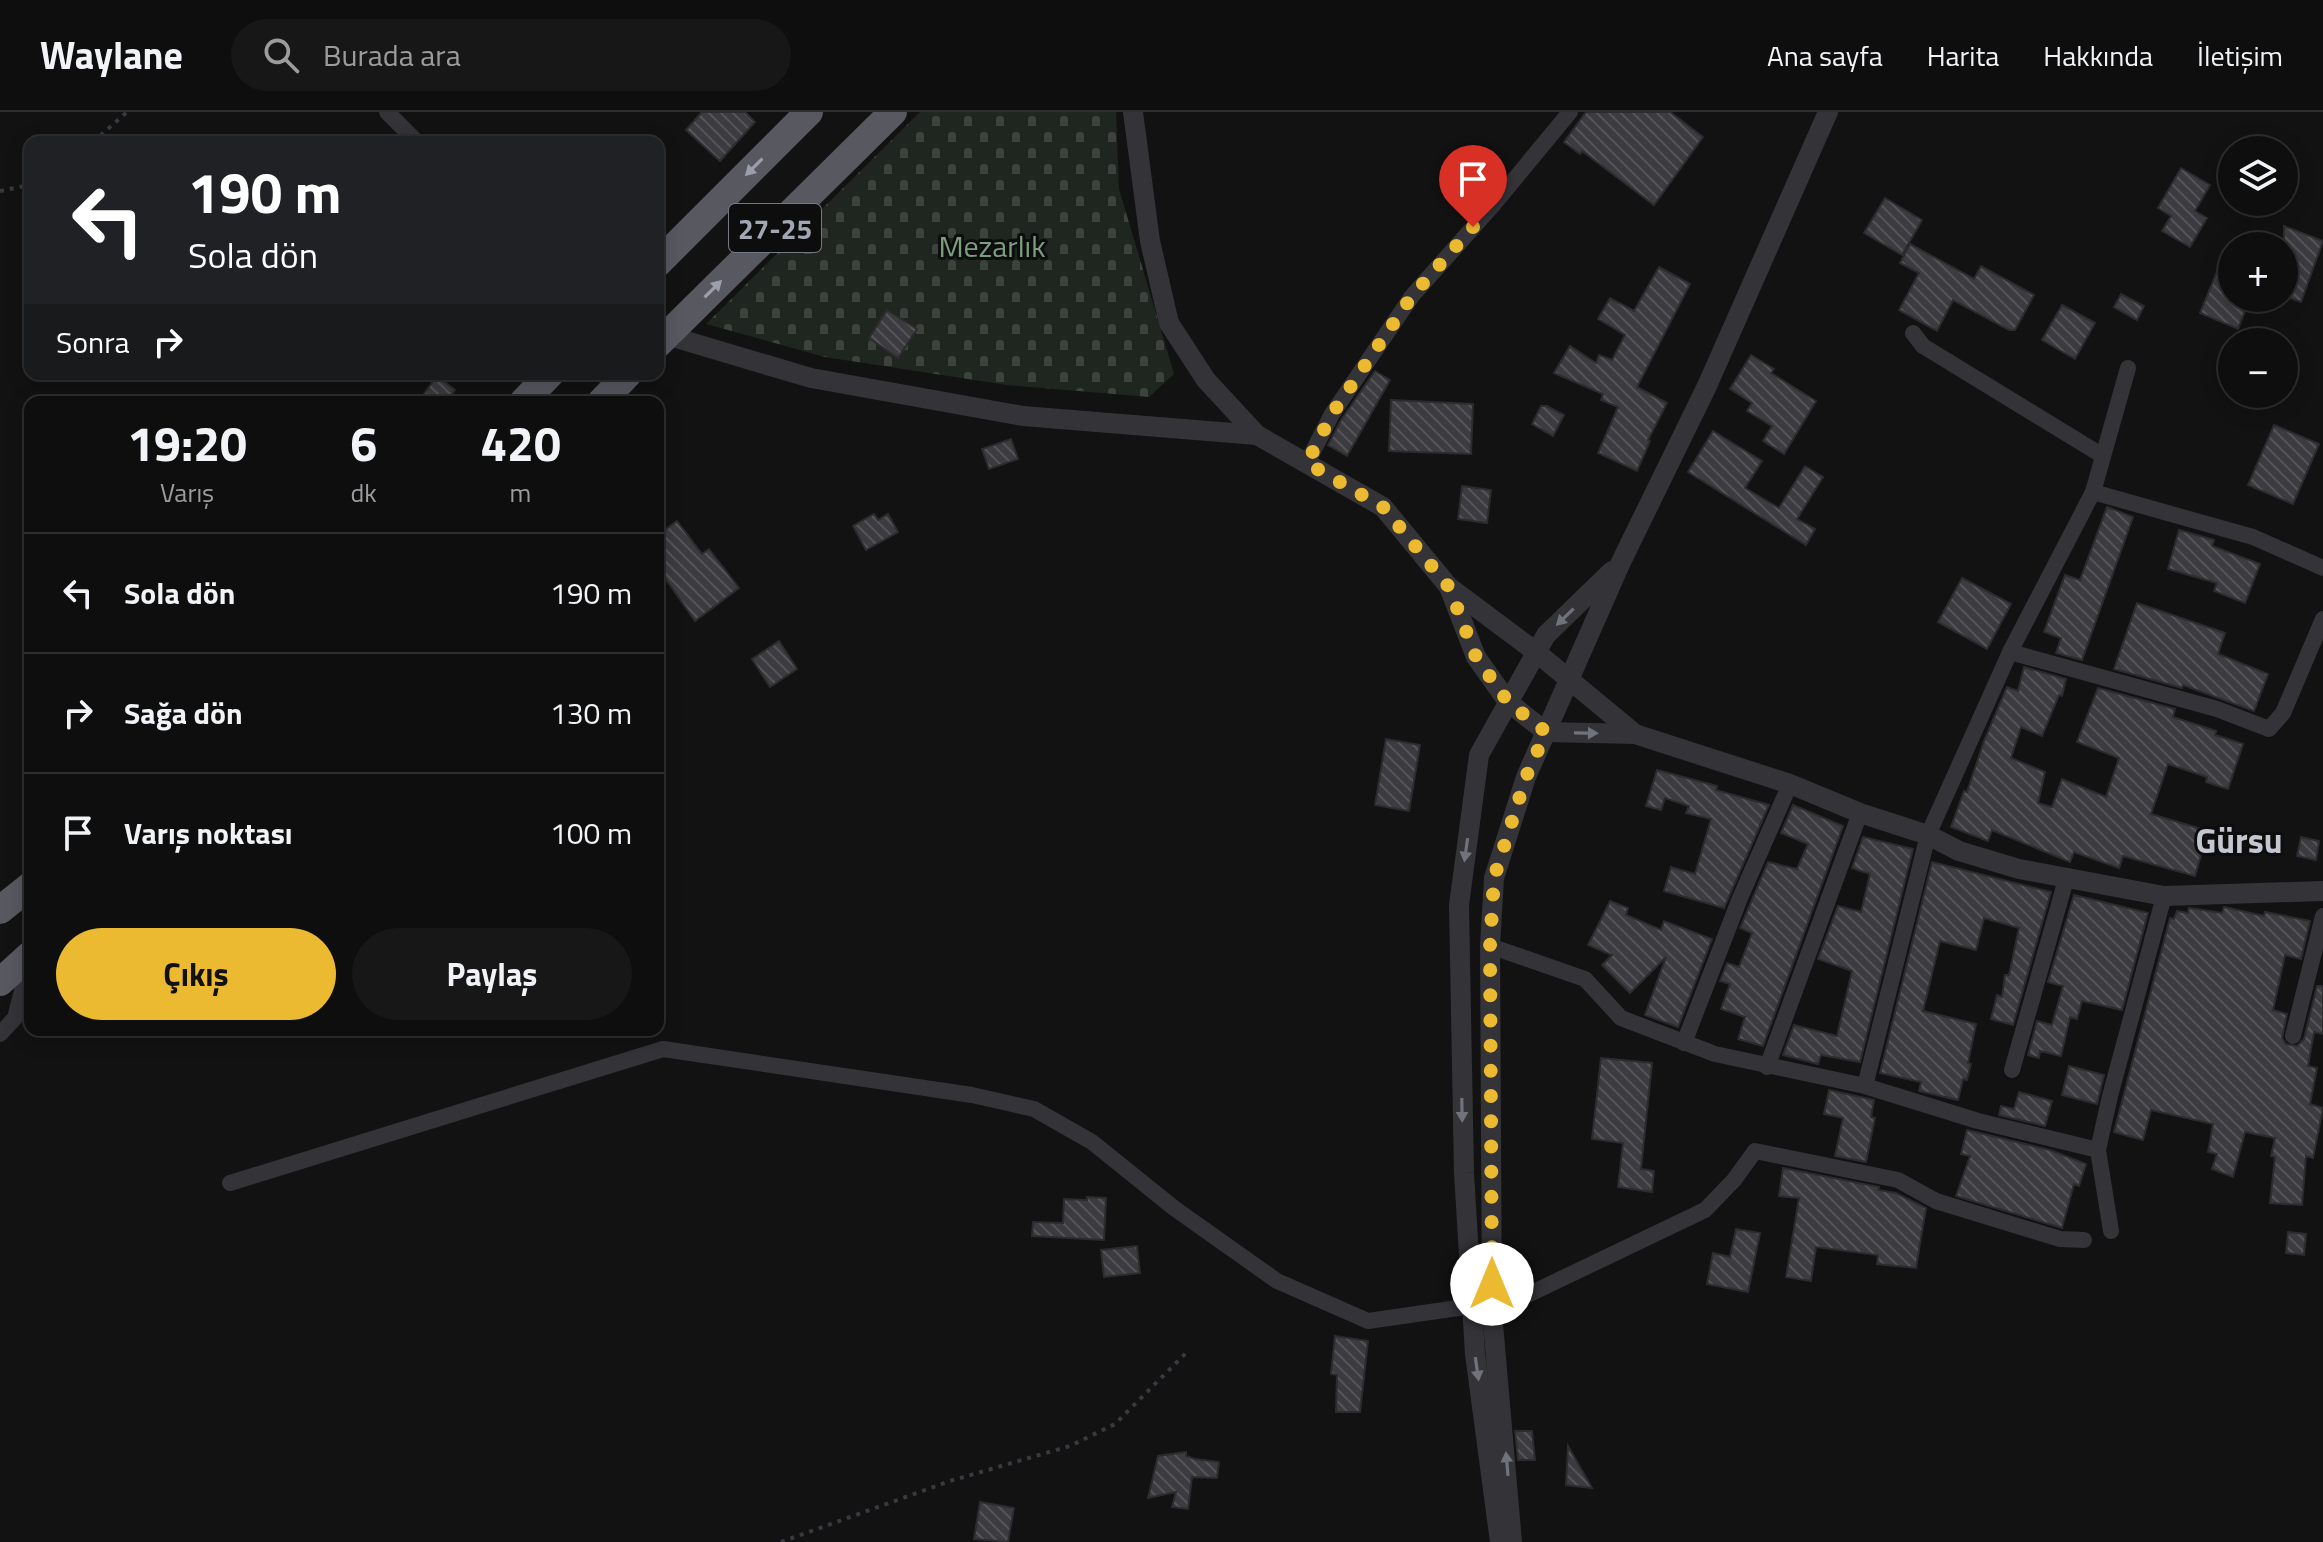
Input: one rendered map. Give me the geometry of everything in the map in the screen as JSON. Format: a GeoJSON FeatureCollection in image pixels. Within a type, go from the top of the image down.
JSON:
{"type":"FeatureCollection","features":[{"type":"Feature","properties":{"kind":"highway","name":"27-25"},"geometry":{"type":"LineString","coordinates":[[664,257],[809,112]]}},
{"type":"Feature","properties":{"kind":"highway","name":"27-25"},"geometry":{"type":"LineString","coordinates":[[664,337],[893,112]]}},
{"type":"Feature","properties":{"kind":"highway"},"geometry":{"type":"LineString","coordinates":[[529,396],[544,380]]}},
{"type":"Feature","properties":{"kind":"highway"},"geometry":{"type":"LineString","coordinates":[[607,396],[622,380]]}},
{"type":"Feature","properties":{"kind":"highway"},"geometry":{"type":"LineString","coordinates":[[0,910],[24,891]]}},
{"type":"Feature","properties":{"kind":"highway"},"geometry":{"type":"LineString","coordinates":[[0,982],[24,962]]}},
{"type":"Feature","properties":{"kind":"street"},"geometry":{"type":"LineString","coordinates":[[387,112],[411,136]]}},
{"type":"Feature","properties":{"kind":"street"},"geometry":{"type":"LineString","coordinates":[[1133,112],[1150,241],[1169,323],[1206,380],[1257,435],[1383,507],[1449,587],[1569,678],[1635,734]]}},
{"type":"Feature","properties":{"kind":"street"},"geometry":{"type":"LineString","coordinates":[[1307,463],[1332,414],[1412,296],[1570,112]]}},
{"type":"Feature","properties":{"kind":"street"},"geometry":{"type":"LineString","coordinates":[[1512,1542],[1492,1312],[1490,946],[1494,878],[1526,777],[1569,678],[1621,562],[1707,386],[1828,112]]}},
{"type":"Feature","properties":{"kind":"street"},"geometry":{"type":"LineString","coordinates":[[1913,333],[1923,346],[2103,456]]}},
{"type":"Feature","properties":{"kind":"street"},"geometry":{"type":"LineString","coordinates":[[664,340],[811,378],[1023,416],[1257,435]]}},
{"type":"Feature","properties":{"kind":"street"},"geometry":{"type":"LineString","coordinates":[[1865,1086],[1928,835],[2010,652],[2093,492],[2128,368]]}},
{"type":"Feature","properties":{"kind":"street"},"geometry":{"type":"LineString","coordinates":[[2093,492],[2253,537],[2323,568]]}},
{"type":"Feature","properties":{"kind":"street"},"geometry":{"type":"LineString","coordinates":[[1500,1542],[1475,1354],[1464,1173],[1459,905],[1479,755],[1546,635],[1621,562]]}},
{"type":"Feature","properties":{"kind":"street"},"geometry":{"type":"LineString","coordinates":[[1449,587],[1476,657],[1508,702],[1546,732],[1635,734],[1790,784],[1860,813],[1928,835],[1959,851],[2019,869],[2164,896],[2323,891]]}},
{"type":"Feature","properties":{"kind":"street"},"geometry":{"type":"LineString","coordinates":[[2010,652],[2217,709],[2269,729],[2283,713],[2323,619]]}},
{"type":"Feature","properties":{"kind":"street"},"geometry":{"type":"LineString","coordinates":[[1684,1043],[1740,898],[1790,784]]}},
{"type":"Feature","properties":{"kind":"street"},"geometry":{"type":"LineString","coordinates":[[1767,1067],[1860,813]]}},
{"type":"Feature","properties":{"kind":"street"},"geometry":{"type":"LineString","coordinates":[[2012,1070],[2067,876]]}},
{"type":"Feature","properties":{"kind":"street"},"geometry":{"type":"LineString","coordinates":[[2111,1231],[2098,1150],[2164,896]]}},
{"type":"Feature","properties":{"kind":"street"},"geometry":{"type":"LineString","coordinates":[[2293,1036],[2323,916]]}},
{"type":"Feature","properties":{"kind":"street"},"geometry":{"type":"LineString","coordinates":[[1490,946],[1585,979],[1621,1018],[1684,1043],[1767,1067],[1865,1086],[1978,1121],[2098,1150]]}},
{"type":"Feature","properties":{"kind":"street"},"geometry":{"type":"LineString","coordinates":[[0,1034],[15,1018],[24,981]]}},
{"type":"Feature","properties":{"kind":"street"},"geometry":{"type":"LineString","coordinates":[[230,1183],[663,1049],[972,1095],[1034,1109],[1092,1142],[1174,1208],[1277,1281],[1368,1321],[1472,1306]]}},
{"type":"Feature","properties":{"kind":"street"},"geometry":{"type":"LineString","coordinates":[[1492,1312],[1705,1210],[1734,1180],[1755,1151],[1898,1180],[1936,1201],[2060,1239],[2084,1240]]}},
{"type":"Feature","properties":{"kind":"path"},"geometry":{"type":"LineString","coordinates":[[100,136],[127,112]]}},
{"type":"Feature","properties":{"kind":"path"},"geometry":{"type":"LineString","coordinates":[[0,191],[24,186]]}},
{"type":"Feature","properties":{"kind":"path"},"geometry":{"type":"LineString","coordinates":[[781,1542],[950,1481],[1070,1446],[1115,1424],[1188,1351]]}},
{"type":"Feature","properties":{"kind":"green space","name":"Mezarlık"},"geometry":{"type":"Polygon","coordinates":[[[920,112],[1116,112],[1119,189],[1174,374],[1149,397],[1007,385],[825,357],[706,324],[920,112]]]}},
{"type":"Feature","properties":{"kind":"building"},"geometry":{"type":"Polygon","coordinates":[[[702,112],[745,112],[755,122],[720,161],[686,130],[702,112]]]}},
{"type":"Feature","properties":{"kind":"building"},"geometry":{"type":"Polygon","coordinates":[[[1586,112],[1670,112],[1703,137],[1654,205],[1582,151],[1580,154],[1564,142],[1586,112]]]}},
{"type":"Feature","properties":{"kind":"building"},"geometry":{"type":"Polygon","coordinates":[[[2181,168],[2210,185],[2195,211],[2207,218],[2190,247],[2162,231],[2171,216],[2158,208],[2181,168]]]}},
{"type":"Feature","properties":{"kind":"building"},"geometry":{"type":"Polygon","coordinates":[[[1885,198],[1922,220],[1902,255],[1864,233],[1885,198]]]}},
{"type":"Feature","properties":{"kind":"building"},"geometry":{"type":"Polygon","coordinates":[[[2284,226],[2323,241],[2301,302],[2298,301],[2298,232],[2284,232],[2284,226]]]}},
{"type":"Feature","properties":{"kind":"building"},"geometry":{"type":"Polygon","coordinates":[[[1910,244],[1974,279],[1981,266],[2034,295],[2015,330],[2009,330],[1953,300],[1937,331],[1899,310],[1919,273],[1900,263],[1910,244]]]}},
{"type":"Feature","properties":{"kind":"building"},"geometry":{"type":"Polygon","coordinates":[[[1659,267],[1690,284],[1637,387],[1667,403],[1648,440],[1637,471],[1598,453],[1618,407],[1601,400],[1603,394],[1554,373],[1570,346],[1596,363],[1599,355],[1612,360],[1625,335],[1598,319],[1610,298],[1634,311],[1659,267]]]}},
{"type":"Feature","properties":{"kind":"building"},"geometry":{"type":"Polygon","coordinates":[[[2218,269],[2218,312],[2245,312],[2238,328],[2200,313],[2218,269]]]}},
{"type":"Feature","properties":{"kind":"building"},"geometry":{"type":"Polygon","coordinates":[[[2121,294],[2144,306],[2137,320],[2114,307],[2121,294]]]}},
{"type":"Feature","properties":{"kind":"building"},"geometry":{"type":"Polygon","coordinates":[[[2062,305],[2095,323],[2075,359],[2042,340],[2062,305]]]}},
{"type":"Feature","properties":{"kind":"building"},"geometry":{"type":"Polygon","coordinates":[[[887,310],[917,329],[898,358],[869,338],[887,310]]]}},
{"type":"Feature","properties":{"kind":"building"},"geometry":{"type":"Polygon","coordinates":[[[1751,355],[1774,369],[1771,373],[1816,401],[1784,454],[1763,441],[1772,426],[1747,411],[1752,403],[1730,389],[1751,355]]]}},
{"type":"Feature","properties":{"kind":"building"},"geometry":{"type":"Polygon","coordinates":[[[1375,371],[1390,380],[1347,456],[1328,445],[1341,420],[1375,371]]]}},
{"type":"Feature","properties":{"kind":"building"},"geometry":{"type":"Polygon","coordinates":[[[434,380],[442,380],[455,390],[450,396],[422,396],[434,380]]]}},
{"type":"Feature","properties":{"kind":"building"},"geometry":{"type":"Polygon","coordinates":[[[1391,400],[1473,404],[1471,454],[1389,451],[1391,400]]]}},
{"type":"Feature","properties":{"kind":"building"},"geometry":{"type":"Polygon","coordinates":[[[1541,406],[1564,415],[1553,436],[1532,424],[1541,406]]]}},
{"type":"Feature","properties":{"kind":"building"},"geometry":{"type":"Polygon","coordinates":[[[2274,425],[2319,444],[2293,504],[2248,485],[2274,425]]]}},
{"type":"Feature","properties":{"kind":"building"},"geometry":{"type":"Polygon","coordinates":[[[1713,431],[1762,461],[1745,488],[1779,508],[1805,466],[1823,477],[1797,519],[1815,529],[1806,545],[1688,472],[1713,431]]]}},
{"type":"Feature","properties":{"kind":"building"},"geometry":{"type":"Polygon","coordinates":[[[1011,439],[1018,459],[989,469],[982,449],[1011,439]]]}},
{"type":"Feature","properties":{"kind":"building"},"geometry":{"type":"Polygon","coordinates":[[[1462,486],[1491,490],[1487,523],[1458,519],[1462,486]]]}},
{"type":"Feature","properties":{"kind":"building"},"geometry":{"type":"Polygon","coordinates":[[[2107,507],[2133,517],[2082,660],[2056,653],[2061,638],[2044,632],[2065,575],[2080,580],[2107,507]]]}},
{"type":"Feature","properties":{"kind":"building"},"geometry":{"type":"Polygon","coordinates":[[[874,514],[878,520],[888,514],[898,532],[866,550],[853,526],[874,514]]]}},
{"type":"Feature","properties":{"kind":"building"},"geometry":{"type":"Polygon","coordinates":[[[677,521],[702,554],[709,549],[739,588],[695,621],[664,577],[664,531],[677,521]]]}},
{"type":"Feature","properties":{"kind":"building"},"geometry":{"type":"Polygon","coordinates":[[[2179,530],[2214,540],[2212,546],[2260,564],[2245,603],[2214,591],[2217,583],[2168,569],[2179,530]]]}},
{"type":"Feature","properties":{"kind":"building"},"geometry":{"type":"Polygon","coordinates":[[[1962,578],[2011,604],[1987,649],[1938,622],[1962,578]]]}},
{"type":"Feature","properties":{"kind":"building"},"geometry":{"type":"Polygon","coordinates":[[[2137,603],[2225,633],[2218,654],[2268,674],[2254,711],[2183,685],[2182,688],[2114,669],[2137,603]]]}},
{"type":"Feature","properties":{"kind":"building"},"geometry":{"type":"Polygon","coordinates":[[[779,641],[797,669],[770,687],[752,659],[779,641]]]}},
{"type":"Feature","properties":{"kind":"building"},"geometry":{"type":"Polygon","coordinates":[[[2024,667],[2066,679],[2062,696],[2059,695],[2042,736],[2021,727],[2011,758],[2045,772],[2038,803],[2052,807],[2062,779],[2106,797],[2119,758],[2077,742],[2098,688],[2175,709],[2173,717],[2216,731],[2215,735],[2243,744],[2228,789],[2206,782],[2207,777],[2168,764],[2151,814],[2208,831],[2195,876],[2123,856],[2119,868],[2074,852],[2070,862],[1992,830],[1988,841],[1951,827],[2007,687],[2018,691],[2024,667]]]}},
{"type":"Feature","properties":{"kind":"building"},"geometry":{"type":"Polygon","coordinates":[[[1386,739],[1420,745],[1409,811],[1375,805],[1386,739]]]}},
{"type":"Feature","properties":{"kind":"building"},"geometry":{"type":"Polygon","coordinates":[[[1657,770],[1717,786],[1716,790],[1769,805],[1724,908],[1664,891],[1671,867],[1695,874],[1711,819],[1686,813],[1689,806],[1665,798],[1661,810],[1646,806],[1657,770]]]}},
{"type":"Feature","properties":{"kind":"building"},"geometry":{"type":"Polygon","coordinates":[[[1793,805],[1843,826],[1763,1046],[1738,1039],[1745,1017],[1721,1009],[1730,984],[1720,981],[1727,963],[1739,967],[1752,933],[1740,928],[1768,862],[1797,869],[1808,844],[1781,833],[1793,805]]]}},
{"type":"Feature","properties":{"kind":"building"},"geometry":{"type":"Polygon","coordinates":[[[1863,837],[1913,849],[1860,1062],[1821,1055],[1818,1064],[1783,1055],[1794,1025],[1837,1036],[1852,971],[1818,959],[1838,906],[1861,912],[1870,874],[1852,868],[1863,837]]]}},
{"type":"Feature","properties":{"kind":"building"},"geometry":{"type":"Polygon","coordinates":[[[2301,837],[2319,841],[2316,860],[2297,856],[2301,837]]]}},
{"type":"Feature","properties":{"kind":"building"},"geometry":{"type":"Polygon","coordinates":[[[1932,862],[2051,892],[2013,1025],[1991,1019],[1997,995],[2002,997],[2005,975],[2009,975],[2019,928],[1984,918],[1976,950],[1940,941],[1923,1011],[1976,1024],[1968,1063],[1971,1064],[1967,1080],[1963,1079],[1958,1100],[1919,1091],[1921,1082],[1880,1073],[1932,862]]]}},
{"type":"Feature","properties":{"kind":"building"},"geometry":{"type":"Polygon","coordinates":[[[2074,895],[2148,913],[2122,1010],[2082,1001],[2077,1019],[2070,1017],[2061,1056],[2040,1051],[2039,1058],[2028,1055],[2037,1021],[2052,1025],[2063,986],[2048,982],[2074,895]]]}},
{"type":"Feature","properties":{"kind":"building"},"geometry":{"type":"Polygon","coordinates":[[[1610,901],[1628,908],[1626,915],[1661,930],[1664,921],[1712,939],[1678,1027],[1645,1015],[1666,957],[1630,993],[1602,965],[1612,955],[1588,945],[1610,901]]]}},
{"type":"Feature","properties":{"kind":"building"},"geometry":{"type":"Polygon","coordinates":[[[2224,907],[2264,916],[2265,912],[2310,921],[2301,959],[2285,955],[2273,1010],[2287,1014],[2282,1038],[2286,1044],[2297,1046],[2304,1039],[2317,986],[2323,986],[2323,1034],[2314,1032],[2308,1066],[2317,1068],[2310,1104],[2323,1108],[2313,1158],[2306,1156],[2302,1205],[2270,1203],[2275,1157],[2271,1156],[2275,1138],[2245,1132],[2233,1177],[2212,1169],[2217,1154],[2208,1152],[2213,1124],[2151,1110],[2143,1140],[2114,1132],[2170,918],[2174,919],[2177,911],[2188,913],[2189,908],[2222,913],[2224,907]]]}},
{"type":"Feature","properties":{"kind":"building"},"geometry":{"type":"Polygon","coordinates":[[[1601,1058],[1652,1063],[1641,1169],[1654,1171],[1652,1192],[1618,1187],[1623,1143],[1592,1139],[1601,1058]]]}},
{"type":"Feature","properties":{"kind":"building"},"geometry":{"type":"Polygon","coordinates":[[[2069,1066],[2104,1075],[2097,1104],[2062,1095],[2069,1066]]]}},
{"type":"Feature","properties":{"kind":"building"},"geometry":{"type":"Polygon","coordinates":[[[1829,1090],[1874,1100],[1871,1117],[1875,1118],[1866,1162],[1835,1156],[1843,1118],[1824,1114],[1829,1090]]]}},
{"type":"Feature","properties":{"kind":"building"},"geometry":{"type":"Polygon","coordinates":[[[2019,1092],[2052,1101],[2045,1126],[1999,1115],[2001,1106],[2014,1109],[2019,1092]]]}},
{"type":"Feature","properties":{"kind":"building"},"geometry":{"type":"Polygon","coordinates":[[[1967,1130],[2050,1150],[2086,1164],[2079,1186],[2074,1184],[2062,1228],[1956,1196],[1970,1156],[1961,1154],[1967,1130]]]}},
{"type":"Feature","properties":{"kind":"building"},"geometry":{"type":"Polygon","coordinates":[[[1783,1168],[1879,1187],[1878,1190],[1896,1193],[1926,1208],[1916,1268],[1877,1264],[1878,1255],[1816,1247],[1811,1281],[1786,1277],[1799,1198],[1779,1196],[1783,1168]]]}},
{"type":"Feature","properties":{"kind":"building"},"geometry":{"type":"Polygon","coordinates":[[[1087,1197],[1106,1198],[1104,1240],[1032,1236],[1033,1222],[1063,1223],[1064,1199],[1087,1200],[1087,1197]]]}},
{"type":"Feature","properties":{"kind":"building"},"geometry":{"type":"Polygon","coordinates":[[[1736,1229],[1760,1233],[1748,1292],[1707,1284],[1713,1253],[1730,1257],[1736,1229]]]}},
{"type":"Feature","properties":{"kind":"building"},"geometry":{"type":"Polygon","coordinates":[[[2288,1232],[2306,1234],[2304,1255],[2286,1253],[2288,1232]]]}},
{"type":"Feature","properties":{"kind":"building"},"geometry":{"type":"Polygon","coordinates":[[[1137,1246],[1140,1273],[1104,1277],[1101,1250],[1137,1246]]]}},
{"type":"Feature","properties":{"kind":"building"},"geometry":{"type":"Polygon","coordinates":[[[1335,1336],[1368,1341],[1360,1412],[1336,1412],[1337,1375],[1331,1374],[1335,1336]]]}},
{"type":"Feature","properties":{"kind":"building"},"geometry":{"type":"Polygon","coordinates":[[[1515,1431],[1532,1431],[1535,1460],[1518,1460],[1515,1431]]]}},
{"type":"Feature","properties":{"kind":"building"},"geometry":{"type":"Polygon","coordinates":[[[1568,1446],[1592,1488],[1566,1485],[1568,1446]]]}},
{"type":"Feature","properties":{"kind":"building"},"geometry":{"type":"Polygon","coordinates":[[[1186,1452],[1186,1456],[1195,1459],[1219,1462],[1217,1478],[1192,1477],[1188,1509],[1172,1507],[1176,1492],[1148,1498],[1158,1456],[1186,1452]]]}},
{"type":"Feature","properties":{"kind":"building"},"geometry":{"type":"Polygon","coordinates":[[[980,1502],[1014,1508],[1008,1542],[974,1539],[980,1502]]]}},
{"type":"Feature","properties":{"kind":"district","name":"Gürsu"},"geometry":{"type":"Point","coordinates":[2239,840]}},
{"type":"Feature","properties":{"kind":"route"},"geometry":{"type":"LineString","coordinates":[[1473,227],[1412,296],[1332,414],[1307,463],[1383,507],[1449,587],[1476,657],[1508,702],[1546,732],[1526,777],[1494,878],[1490,946],[1492,1284]]}}]}
